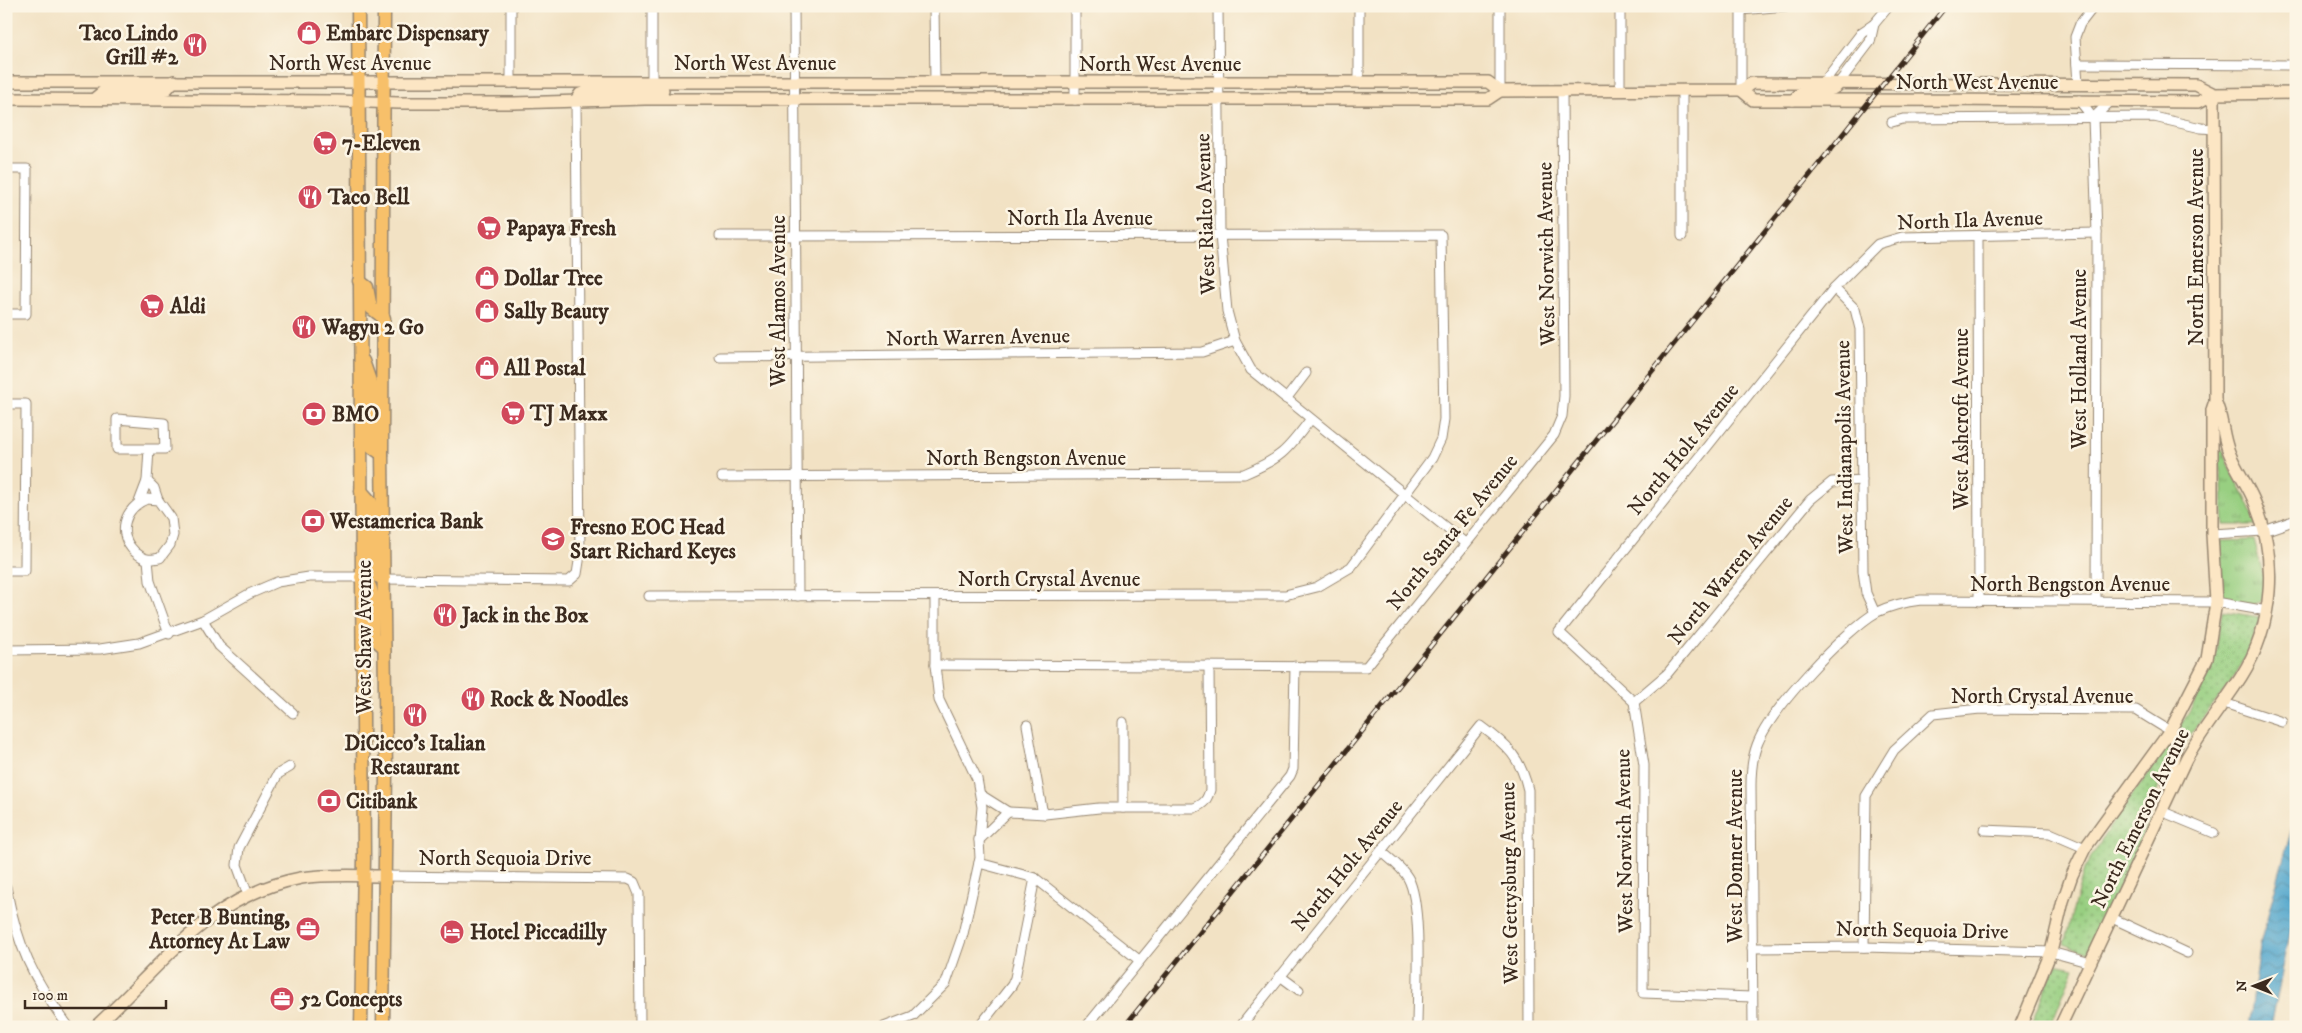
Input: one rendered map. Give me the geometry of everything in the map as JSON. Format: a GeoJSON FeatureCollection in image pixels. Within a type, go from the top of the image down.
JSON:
{"type":"FeatureCollection","features":[{"type":"Feature","properties":{"kind":"main road","name":"West Shaw Avenue"},"geometry":{"type":"LineString","coordinates":[[358,6],[361,577],[374,876],[384,1027]]}},
{"type":"Feature","properties":{"kind":"main road","name":"West Shaw Avenue"},"geometry":{"type":"LineString","coordinates":[[361,1027],[374,876],[386,772],[382,454],[384,6]]}},
{"type":"Feature","properties":{"kind":"main road","name":"North West Avenue"},"geometry":{"type":"LineString","coordinates":[[8,83],[174,81],[511,83],[1488,82],[1500,91]]}},
{"type":"Feature","properties":{"kind":"main road"},"geometry":{"type":"LineString","coordinates":[[94,99],[105,90],[162,90],[167,89],[174,81]]}},
{"type":"Feature","properties":{"kind":"main road"},"geometry":{"type":"LineString","coordinates":[[576,100],[580,94],[589,91],[667,90],[677,88],[686,82]]}},
{"type":"Feature","properties":{"kind":"main road","name":"North West Avenue"},"geometry":{"type":"LineString","coordinates":[[6,99],[385,103],[794,99],[1488,99],[1500,91],[1741,90],[1752,83],[2196,85],[2214,94],[2296,93]]}},
{"type":"Feature","properties":{"kind":"main road"},"geometry":{"type":"LineString","coordinates":[[1793,100],[1802,92],[1832,90],[1838,84]]}},
{"type":"Feature","properties":{"kind":"main road"},"geometry":{"type":"LineString","coordinates":[[2078,84],[2079,100]]}},
{"type":"Feature","properties":{"kind":"main road","name":"North West Avenue"},"geometry":{"type":"LineString","coordinates":[[1741,90],[1753,100],[2199,102],[2214,94]]}},
{"type":"Feature","properties":{"kind":"main road","name":"North Emerson Avenue"},"geometry":{"type":"LineString","coordinates":[[2020,1027],[2050,952],[2063,901],[2072,875],[2085,848],[2170,731],[2207,659],[2216,602],[2212,534],[2212,410],[2215,401],[2214,94]]}},
{"type":"Feature","properties":{"kind":"main road"},"geometry":{"type":"LineString","coordinates":[[359,281],[367,287],[371,308],[384,318]]}},
{"type":"Feature","properties":{"kind":"main road"},"geometry":{"type":"LineString","coordinates":[[359,352],[372,384],[372,446],[382,454]]}},
{"type":"Feature","properties":{"kind":"main road","name":"North Emerson Avenue"},"geometry":{"type":"LineString","coordinates":[[2060,1027],[2160,811],[2196,741],[2224,703],[2255,650],[2267,611],[2269,564],[2264,532],[2255,502],[2229,452],[2220,410],[2215,401]]}},
{"type":"Feature","properties":{"kind":"main road"},"geometry":{"type":"LineString","coordinates":[[361,490],[371,502],[373,569],[377,576],[384,579]]}},
{"type":"Feature","properties":{"kind":"main road"},"geometry":{"type":"LineString","coordinates":[[361,577],[366,579],[371,588],[372,637],[384,647]]}},
{"type":"Feature","properties":{"kind":"main road"},"geometry":{"type":"LineString","coordinates":[[2160,811],[2176,750],[2177,742],[2170,731]]}},
{"type":"Feature","properties":{"kind":"main road"},"geometry":{"type":"LineString","coordinates":[[95,1027],[125,1000],[196,927],[223,908],[248,895],[302,878],[374,876]]}},
{"type":"Feature","properties":{"kind":"street"},"geometry":{"type":"LineString","coordinates":[[511,6],[511,83]]}},
{"type":"Feature","properties":{"kind":"street"},"geometry":{"type":"LineString","coordinates":[[652,6],[652,82]]}},
{"type":"Feature","properties":{"kind":"street","name":"West Alamos Avenue"},"geometry":{"type":"LineString","coordinates":[[794,6],[798,596]]}},
{"type":"Feature","properties":{"kind":"street"},"geometry":{"type":"LineString","coordinates":[[934,6],[934,82]]}},
{"type":"Feature","properties":{"kind":"street"},"geometry":{"type":"LineString","coordinates":[[1075,6],[1075,100]]}},
{"type":"Feature","properties":{"kind":"street","name":"West Rialto Avenue"},"geometry":{"type":"LineString","coordinates":[[1218,6],[1220,235],[1226,311],[1235,341],[1251,370],[1310,420],[1465,542]]}},
{"type":"Feature","properties":{"kind":"street"},"geometry":{"type":"LineString","coordinates":[[1358,6],[1359,83]]}},
{"type":"Feature","properties":{"kind":"street"},"geometry":{"type":"LineString","coordinates":[[1500,6],[1500,91]]}},
{"type":"Feature","properties":{"kind":"street"},"geometry":{"type":"LineString","coordinates":[[1620,6],[1620,91]]}},
{"type":"Feature","properties":{"kind":"street"},"geometry":{"type":"LineString","coordinates":[[1741,90],[1741,8],[1786,6]]}},
{"type":"Feature","properties":{"kind":"street"},"geometry":{"type":"LineString","coordinates":[[1823,84],[1862,32],[1874,24],[1889,6]]}},
{"type":"Feature","properties":{"kind":"street"},"geometry":{"type":"LineString","coordinates":[[2078,84],[2075,37],[2080,24],[2094,6]]}},
{"type":"Feature","properties":{"kind":"street"},"geometry":{"type":"LineString","coordinates":[[1838,84],[1870,42],[1874,24]]}},
{"type":"Feature","properties":{"kind":"street"},"geometry":{"type":"LineString","coordinates":[[2077,64],[2296,65]]}},
{"type":"Feature","properties":{"kind":"street"},"geometry":{"type":"LineString","coordinates":[[1682,91],[1682,236]]}},
{"type":"Feature","properties":{"kind":"street","name":"West Norwich Avenue"},"geometry":{"type":"LineString","coordinates":[[1562,92],[1564,396],[1562,416]]}},
{"type":"Feature","properties":{"kind":"street"},"geometry":{"type":"LineString","coordinates":[[384,579],[569,581],[577,574],[580,555],[576,100]]}},
{"type":"Feature","properties":{"kind":"street"},"geometry":{"type":"LineString","coordinates":[[2079,100],[2093,118]]}},
{"type":"Feature","properties":{"kind":"street"},"geometry":{"type":"LineString","coordinates":[[2093,118],[2111,101]]}},
{"type":"Feature","properties":{"kind":"street"},"geometry":{"type":"LineString","coordinates":[[1892,122],[1903,119],[2154,117],[2215,130]]}},
{"type":"Feature","properties":{"kind":"street","name":"West Holland Avenue"},"geometry":{"type":"LineString","coordinates":[[2093,118],[2097,233],[2096,601]]}},
{"type":"Feature","properties":{"kind":"street"},"geometry":{"type":"LineString","coordinates":[[6,169],[27,169],[26,314],[6,314]]}},
{"type":"Feature","properties":{"kind":"street","name":"North Ila Avenue"},"geometry":{"type":"LineString","coordinates":[[1834,288],[1878,244],[1902,237],[2097,233]]}},
{"type":"Feature","properties":{"kind":"street","name":"North Ila Avenue"},"geometry":{"type":"LineString","coordinates":[[720,236],[1441,236],[1444,419],[1441,439],[1432,458],[1405,493]]}},
{"type":"Feature","properties":{"kind":"street","name":"West Ashcroft Avenue"},"geometry":{"type":"LineString","coordinates":[[1978,236],[1979,601]]}},
{"type":"Feature","properties":{"kind":"street","name":"West Indianapolis Avenue"},"geometry":{"type":"LineString","coordinates":[[1834,288],[1852,305],[1859,321],[1864,582],[1875,613]]}},
{"type":"Feature","properties":{"kind":"street","name":"North Holt Avenue"},"geometry":{"type":"LineString","coordinates":[[1634,702],[1558,632],[1834,288]]}},
{"type":"Feature","properties":{"kind":"street","name":"North Warren Avenue"},"geometry":{"type":"LineString","coordinates":[[720,357],[1202,352],[1235,341]]}},
{"type":"Feature","properties":{"kind":"street"},"geometry":{"type":"LineString","coordinates":[[1286,399],[1306,373]]}},
{"type":"Feature","properties":{"kind":"street"},"geometry":{"type":"LineString","coordinates":[[6,404],[26,404],[25,571],[6,571]]}},
{"type":"Feature","properties":{"kind":"street","name":"North Santa Fe Avenue"},"geometry":{"type":"LineString","coordinates":[[1295,666],[1366,667],[1465,542],[1554,435],[1562,416]]}},
{"type":"Feature","properties":{"kind":"street"},"geometry":{"type":"LineString","coordinates":[[117,419],[164,422],[165,449],[148,449],[117,449],[117,419]]}},
{"type":"Feature","properties":{"kind":"street","name":"North Bengston Avenue"},"geometry":{"type":"LineString","coordinates":[[722,477],[1244,474],[1271,463],[1291,446],[1310,420]]}},
{"type":"Feature","properties":{"kind":"street"},"geometry":{"type":"LineString","coordinates":[[139,502],[147,481],[148,449]]}},
{"type":"Feature","properties":{"kind":"street","name":"North Warren Avenue"},"geometry":{"type":"LineString","coordinates":[[1634,702],[1667,674],[1810,500],[1832,482],[1862,480]]}},
{"type":"Feature","properties":{"kind":"street"},"geometry":{"type":"LineString","coordinates":[[147,481],[154,488],[158,500],[172,518],[173,535],[170,545],[160,558],[148,560],[140,556],[129,546],[125,536],[126,518],[130,510],[139,502],[147,499],[158,500]]}},
{"type":"Feature","properties":{"kind":"street","name":"North Crystal Avenue"},"geometry":{"type":"LineString","coordinates":[[649,596],[1284,596],[1317,587],[1351,567],[1405,493]]}},
{"type":"Feature","properties":{"kind":"street"},"geometry":{"type":"LineString","coordinates":[[2212,534],[2264,532],[2296,520]]}},
{"type":"Feature","properties":{"kind":"street"},"geometry":{"type":"LineString","coordinates":[[148,560],[150,582],[169,634]]}},
{"type":"Feature","properties":{"kind":"street"},"geometry":{"type":"LineString","coordinates":[[6,650],[100,649],[139,643],[169,634],[203,620],[249,594],[277,582],[309,577],[361,577]]}},
{"type":"Feature","properties":{"kind":"street"},"geometry":{"type":"LineString","coordinates":[[884,1027],[913,1016],[946,982],[963,934],[979,863],[979,840],[982,822],[981,796],[977,779],[939,700],[936,665],[935,597]]}},
{"type":"Feature","properties":{"kind":"street","name":"North Bengston Avenue"},"geometry":{"type":"LineString","coordinates":[[1875,613],[1896,604],[1921,600],[2216,602],[2267,611]]}},
{"type":"Feature","properties":{"kind":"street","name":"West Donner Avenue"},"geometry":{"type":"LineString","coordinates":[[1753,1027],[1751,786],[1752,764],[1757,744],[1767,726],[1822,658],[1875,613]]}},
{"type":"Feature","properties":{"kind":"street"},"geometry":{"type":"LineString","coordinates":[[203,620],[212,637],[222,648],[294,713]]}},
{"type":"Feature","properties":{"kind":"street"},"geometry":{"type":"LineString","coordinates":[[936,665],[1295,666],[1293,769],[1290,776],[1086,1027]]}},
{"type":"Feature","properties":{"kind":"street"},"geometry":{"type":"LineString","coordinates":[[981,796],[1008,812],[1045,814],[1099,808],[1194,808],[1202,805],[1207,799],[1210,790],[1209,666]]}},
{"type":"Feature","properties":{"kind":"street","name":"West Norwich Avenue"},"geometry":{"type":"LineString","coordinates":[[1634,702],[1644,765],[1643,993],[1752,997]]}},
{"type":"Feature","properties":{"kind":"street"},"geometry":{"type":"LineString","coordinates":[[2224,703],[2282,722]]}},
{"type":"Feature","properties":{"kind":"street","name":"North Crystal Avenue"},"geometry":{"type":"LineString","coordinates":[[1864,947],[1866,796],[1894,750],[1933,714],[1980,709],[2136,710],[2170,731]]}},
{"type":"Feature","properties":{"kind":"street"},"geometry":{"type":"LineString","coordinates":[[1123,722],[1123,808]]}},
{"type":"Feature","properties":{"kind":"street"},"geometry":{"type":"LineString","coordinates":[[1027,725],[1042,809],[1045,814]]}},
{"type":"Feature","properties":{"kind":"street","name":"North Holt Avenue"},"geometry":{"type":"LineString","coordinates":[[1240,1027],[1481,726]]}},
{"type":"Feature","properties":{"kind":"street","name":"West Gettysburg Avenue"},"geometry":{"type":"LineString","coordinates":[[1481,726],[1501,741],[1516,757],[1524,772],[1528,790],[1529,1027]]}},
{"type":"Feature","properties":{"kind":"street"},"geometry":{"type":"LineString","coordinates":[[248,895],[237,865],[239,848],[278,774],[290,767]]}},
{"type":"Feature","properties":{"kind":"street"},"geometry":{"type":"LineString","coordinates":[[2160,811],[2214,833]]}},
{"type":"Feature","properties":{"kind":"street"},"geometry":{"type":"LineString","coordinates":[[979,840],[1008,812]]}},
{"type":"Feature","properties":{"kind":"street"},"geometry":{"type":"LineString","coordinates":[[1984,830],[2050,833],[2085,848]]}},
{"type":"Feature","properties":{"kind":"street"},"geometry":{"type":"LineString","coordinates":[[1381,851],[1402,870],[1414,894],[1417,913],[1417,1027]]}},
{"type":"Feature","properties":{"kind":"street"},"geometry":{"type":"LineString","coordinates":[[979,863],[1035,878],[1139,960]]}},
{"type":"Feature","properties":{"kind":"street","name":"North Sequoia Drive"},"geometry":{"type":"LineString","coordinates":[[374,876],[621,877],[634,882],[639,894],[640,1027]]}},
{"type":"Feature","properties":{"kind":"street"},"geometry":{"type":"LineString","coordinates":[[979,1027],[1012,985],[1015,978],[1035,878]]}},
{"type":"Feature","properties":{"kind":"street"},"geometry":{"type":"LineString","coordinates":[[6,887],[13,923],[22,950],[51,1003],[70,1027]]}},
{"type":"Feature","properties":{"kind":"street"},"geometry":{"type":"LineString","coordinates":[[2112,918],[2187,953]]}},
{"type":"Feature","properties":{"kind":"street","name":"North Sequoia Drive"},"geometry":{"type":"LineString","coordinates":[[1752,948],[1864,947],[2050,952],[2090,963]]}},
{"type":"Feature","properties":{"kind":"street"},"geometry":{"type":"LineString","coordinates":[[1280,976],[1299,990]]}},
{"type":"Feature","properties":{"kind":"green space"},"geometry":{"type":"Polygon","coordinates":[[[2217,450],[2223,450],[2257,525],[2224,525],[2222,485],[2217,450]]]}},
{"type":"Feature","properties":{"kind":"green space"},"geometry":{"type":"Polygon","coordinates":[[[2254,540],[2264,578],[2262,601],[2254,606],[2224,599],[2219,547],[2221,541],[2254,540]]]}},
{"type":"Feature","properties":{"kind":"green space"},"geometry":{"type":"Polygon","coordinates":[[[2222,611],[2260,617],[2242,664],[2183,746],[2181,745],[2178,731],[2207,679],[2216,651],[2222,611]]]}},
{"type":"Feature","properties":{"kind":"green space"},"geometry":{"type":"Polygon","coordinates":[[[2170,742],[2172,744],[2172,753],[2154,798],[2148,823],[2089,953],[2064,944],[2084,869],[2105,834],[2170,742]]]}},
{"type":"Feature","properties":{"kind":"green space"},"geometry":{"type":"Polygon","coordinates":[[[2055,964],[2074,968],[2050,1027],[2031,1027],[2055,964]]]}},
{"type":"Feature","properties":{"kind":"water"},"geometry":{"type":"Polygon","coordinates":[[[2296,813],[2296,903],[2271,1027],[2249,1027],[2261,940],[2296,813]]]}},
{"type":"Feature","properties":{"kind":"railway"},"geometry":{"type":"LineString","coordinates":[[1124,1027],[1946,6]]}},
{"type":"Feature","properties":{"kind":"place","name":"Embarc Dispensary"},"geometry":{"type":"Point","coordinates":[309,33]}},
{"type":"Feature","properties":{"kind":"place","name":"Taco Lindo Grill #2"},"geometry":{"type":"Point","coordinates":[195,45]}},
{"type":"Feature","properties":{"kind":"place","name":"7-Eleven"},"geometry":{"type":"Point","coordinates":[325,143]}},
{"type":"Feature","properties":{"kind":"place","name":"Taco Bell"},"geometry":{"type":"Point","coordinates":[310,197]}},
{"type":"Feature","properties":{"kind":"place","name":"Papaya Fresh"},"geometry":{"type":"Point","coordinates":[489,228]}},
{"type":"Feature","properties":{"kind":"place","name":"Dollar Tree"},"geometry":{"type":"Point","coordinates":[487,278]}},
{"type":"Feature","properties":{"kind":"place","name":"Aldi"},"geometry":{"type":"Point","coordinates":[152,306]}},
{"type":"Feature","properties":{"kind":"place","name":"Sally Beauty"},"geometry":{"type":"Point","coordinates":[487,311]}},
{"type":"Feature","properties":{"kind":"place","name":"Wagyu 2 Go"},"geometry":{"type":"Point","coordinates":[304,327]}},
{"type":"Feature","properties":{"kind":"place","name":"All Postal"},"geometry":{"type":"Point","coordinates":[487,368]}},
{"type":"Feature","properties":{"kind":"place","name":"TJ Maxx"},"geometry":{"type":"Point","coordinates":[513,413]}},
{"type":"Feature","properties":{"kind":"place","name":"BMO"},"geometry":{"type":"Point","coordinates":[314,414]}},
{"type":"Feature","properties":{"kind":"place","name":"Westamerica Bank"},"geometry":{"type":"Point","coordinates":[313,521]}},
{"type":"Feature","properties":{"kind":"place","name":"Fresno EOC Head Start Richard Keyes"},"geometry":{"type":"Point","coordinates":[553,539]}},
{"type":"Feature","properties":{"kind":"place","name":"Jack in the Box"},"geometry":{"type":"Point","coordinates":[445,615]}},
{"type":"Feature","properties":{"kind":"place","name":"Rock & Noodles"},"geometry":{"type":"Point","coordinates":[473,699]}},
{"type":"Feature","properties":{"kind":"place","name":"DiCicco's Italian Restaurant"},"geometry":{"type":"Point","coordinates":[415,715]}},
{"type":"Feature","properties":{"kind":"place","name":"Citibank"},"geometry":{"type":"Point","coordinates":[329,801]}},
{"type":"Feature","properties":{"kind":"place","name":"Peter B Bunting, Attorney At Law"},"geometry":{"type":"Point","coordinates":[308,929]}},
{"type":"Feature","properties":{"kind":"place","name":"Hotel Piccadilly"},"geometry":{"type":"Point","coordinates":[452,932]}},
{"type":"Feature","properties":{"kind":"place","name":"52 Concepts"},"geometry":{"type":"Point","coordinates":[282,999]}}]}
